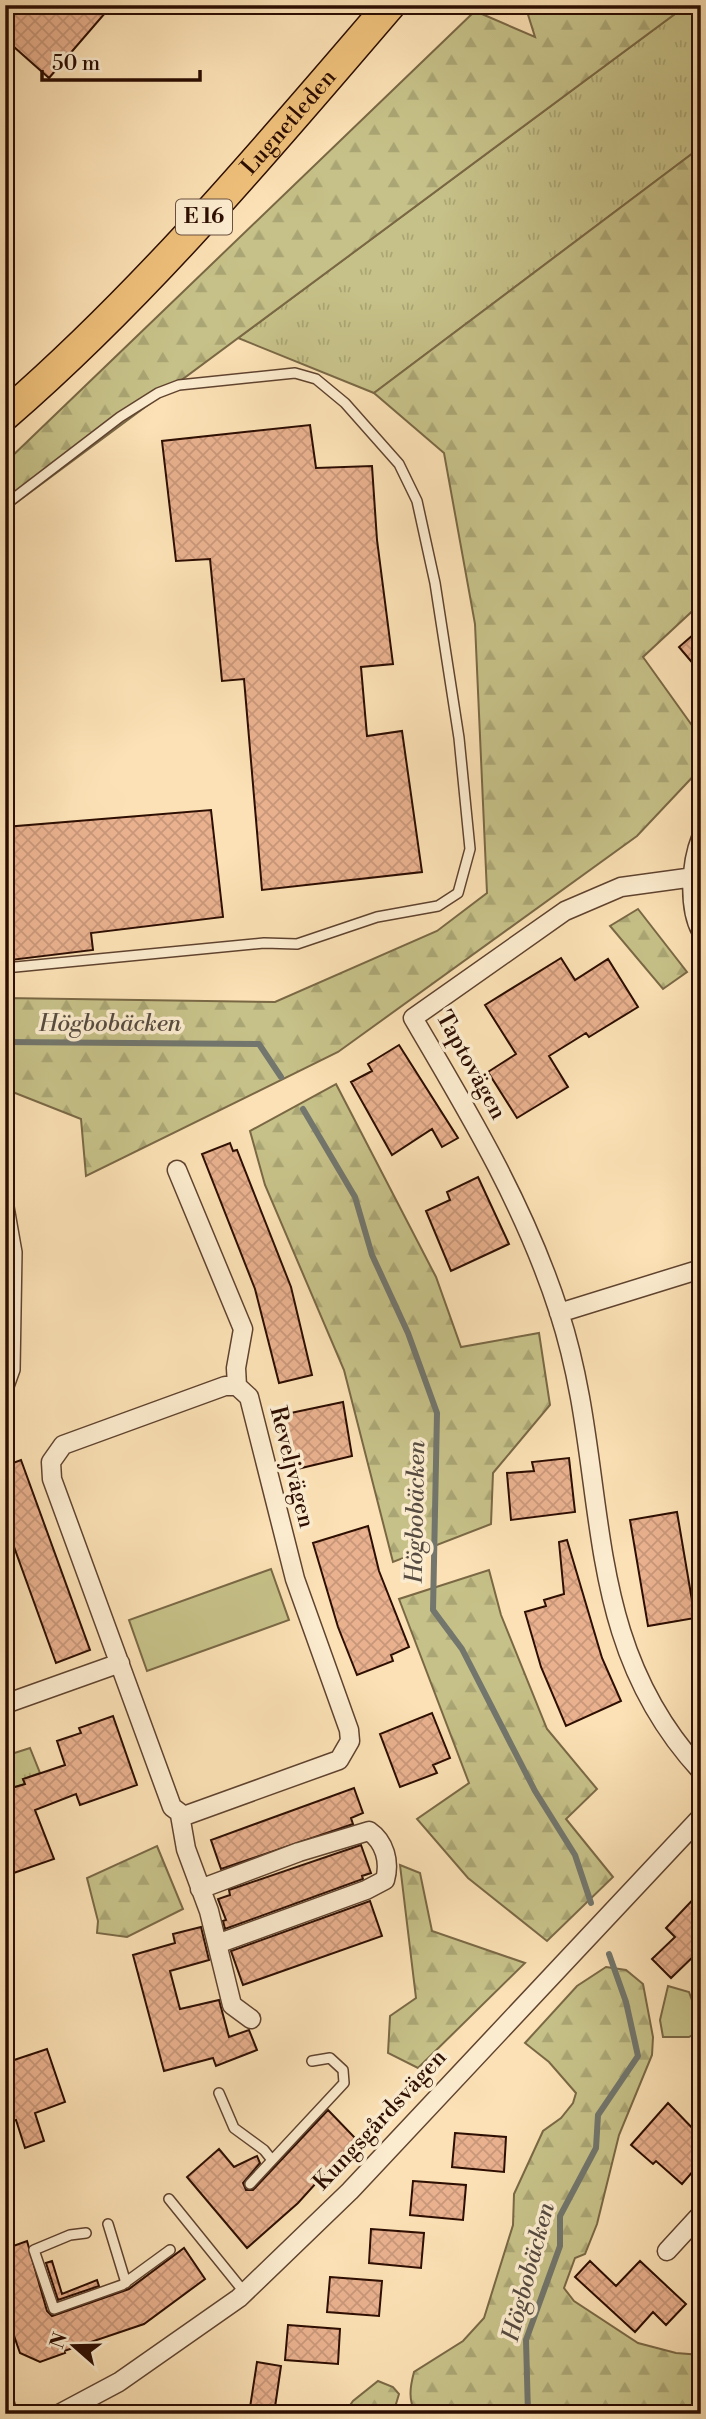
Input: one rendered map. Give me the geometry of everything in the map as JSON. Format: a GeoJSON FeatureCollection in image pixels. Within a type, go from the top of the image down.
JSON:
{"type":"FeatureCollection","features":[{"type":"Feature","properties":{"kind":"highway","name":"Lugnetleden"},"geometry":{"type":"LineString","coordinates":[[5,415],[62,366],[200,222],[390,5]]}},
{"type":"Feature","properties":{"kind":"street"},"geometry":{"type":"LineString","coordinates":[[701,838],[694,877],[695,913],[701,932]]}},
{"type":"Feature","properties":{"kind":"street","name":"Taptovägen"},"geometry":{"type":"LineString","coordinates":[[694,877],[621,887],[565,911],[413,1018],[511,1190],[559,1313],[587,1431],[602,1557],[611,1601],[633,1667],[653,1709],[701,1771]]}},
{"type":"Feature","properties":{"kind":"street"},"geometry":{"type":"LineString","coordinates":[[177,1170],[243,1329],[236,1368],[237,1386],[225,1386],[63,1445],[51,1462],[52,1479],[172,1807],[180,1815],[186,1849],[201,1889],[232,2005],[251,2020]]}},
{"type":"Feature","properties":{"kind":"street"},"geometry":{"type":"LineString","coordinates":[[559,1313],[701,1269]]}},
{"type":"Feature","properties":{"kind":"street","name":"Reveljvägen"},"geometry":{"type":"LineString","coordinates":[[180,1815],[190,1815],[339,1760],[350,1741],[349,1730],[295,1580],[249,1397],[237,1386]]}},
{"type":"Feature","properties":{"kind":"street"},"geometry":{"type":"LineString","coordinates":[[5,1704],[120,1663]]}},
{"type":"Feature","properties":{"kind":"street","name":"Kungsgårdsvägen"},"geometry":{"type":"LineString","coordinates":[[59,2414],[119,2382],[245,2293],[349,2191],[701,1816]]}},
{"type":"Feature","properties":{"kind":"street"},"geometry":{"type":"LineString","coordinates":[[201,1889],[299,1852],[369,1831],[377,1836],[389,1866],[385,1880],[366,1890],[217,1944]]}},
{"type":"Feature","properties":{"kind":"street"},"geometry":{"type":"LineString","coordinates":[[667,2250],[701,2214]]}},
{"type":"Feature","properties":{"kind":"street"},"geometry":{"type":"LineString","coordinates":[[5,2404],[8,2414]]}},
{"type":"Feature","properties":{"kind":"lane"},"geometry":{"type":"LineString","coordinates":[[5,505],[120,417],[158,393],[179,385],[295,373],[316,379],[372,431],[399,464],[417,501],[449,663],[470,849],[458,893],[438,906],[377,917],[297,944],[264,943],[5,968]]}},
{"type":"Feature","properties":{"kind":"lane"},"geometry":{"type":"LineString","coordinates":[[5,1184],[17,1252],[15,1370],[5,1398]]}},
{"type":"Feature","properties":{"kind":"lane"},"geometry":{"type":"LineString","coordinates":[[250,2184],[344,2083],[342,2070],[330,2058],[312,2061]]}},
{"type":"Feature","properties":{"kind":"lane"},"geometry":{"type":"LineString","coordinates":[[219,2093],[234,2128],[264,2150],[272,2160]]}},
{"type":"Feature","properties":{"kind":"lane"},"geometry":{"type":"LineString","coordinates":[[169,2199],[245,2293]]}},
{"type":"Feature","properties":{"kind":"lane"},"geometry":{"type":"LineString","coordinates":[[107,2224],[126,2283]]}},
{"type":"Feature","properties":{"kind":"lane"},"geometry":{"type":"LineString","coordinates":[[86,2233],[70,2235],[34,2250],[54,2309],[126,2283],[170,2250]]}},
{"type":"Feature","properties":{"kind":"green space"},"geometry":{"type":"Polygon","coordinates":[[[525,5],[687,5],[5,511],[5,463],[475,11],[535,37],[525,5]]]}},
{"type":"Feature","properties":{"kind":"green space"},"geometry":{"type":"Polygon","coordinates":[[[687,5],[701,5],[701,147],[374,393],[238,338],[687,5]]]}},
{"type":"Feature","properties":{"kind":"green space"},"geometry":{"type":"Polygon","coordinates":[[[701,147],[701,603],[643,657],[701,738],[701,768],[637,836],[338,1052],[86,1176],[81,1119],[5,1089],[5,998],[275,1002],[437,931],[487,893],[475,624],[444,453],[374,393],[701,147]]]}},
{"type":"Feature","properties":{"kind":"green space"},"geometry":{"type":"Polygon","coordinates":[[[638,909],[687,972],[663,989],[610,926],[638,909]]]}},
{"type":"Feature","properties":{"kind":"green space"},"geometry":{"type":"Polygon","coordinates":[[[336,1084],[436,1277],[461,1347],[539,1333],[550,1405],[493,1473],[491,1524],[393,1562],[344,1370],[265,1185],[250,1131],[336,1084]]]}},
{"type":"Feature","properties":{"kind":"green space"},"geometry":{"type":"Polygon","coordinates":[[[271,1569],[289,1620],[147,1671],[129,1620],[271,1569]]]}},
{"type":"Feature","properties":{"kind":"green space"},"geometry":{"type":"Polygon","coordinates":[[[489,1570],[501,1615],[547,1729],[597,1789],[566,1819],[613,1877],[547,1941],[468,1878],[417,1819],[469,1783],[399,1599],[489,1570]]]}},
{"type":"Feature","properties":{"kind":"green space"},"geometry":{"type":"Polygon","coordinates":[[[30,1748],[40,1773],[23,1779],[25,1784],[5,1790],[5,1756],[30,1748]]]}},
{"type":"Feature","properties":{"kind":"green space"},"geometry":{"type":"Polygon","coordinates":[[[157,1846],[183,1909],[127,1937],[97,1933],[98,1921],[87,1878],[157,1846]]]}},
{"type":"Feature","properties":{"kind":"green space"},"geometry":{"type":"Polygon","coordinates":[[[400,1865],[420,1873],[432,1931],[525,1963],[418,2068],[388,2053],[390,2016],[416,1998],[400,1865]]]}},
{"type":"Feature","properties":{"kind":"green space"},"geometry":{"type":"Polygon","coordinates":[[[606,1967],[626,1970],[643,1984],[653,2037],[652,2055],[619,2135],[597,2224],[585,2254],[575,2258],[564,2288],[574,2301],[638,2343],[676,2353],[701,2355],[701,2414],[416,2414],[410,2393],[414,2372],[463,2341],[484,2318],[513,2225],[514,2194],[543,2131],[561,2118],[573,2103],[576,2093],[549,2062],[525,2043],[577,1986],[606,1967]]]}},
{"type":"Feature","properties":{"kind":"green space"},"geometry":{"type":"Polygon","coordinates":[[[668,1986],[689,1992],[697,2014],[694,2034],[689,2037],[663,2037],[660,2020],[668,1986]]]}},
{"type":"Feature","properties":{"kind":"green space"},"geometry":{"type":"Polygon","coordinates":[[[378,2381],[393,2387],[399,2394],[393,2414],[344,2414],[353,2401],[378,2381]]]}},
{"type":"Feature","properties":{"kind":"building"},"geometry":{"type":"Polygon","coordinates":[[[5,5],[112,5],[49,78],[5,39],[5,5]]]}},
{"type":"Feature","properties":{"kind":"building"},"geometry":{"type":"Polygon","coordinates":[[[310,425],[316,468],[372,466],[377,540],[393,664],[361,667],[367,736],[402,731],[422,872],[262,890],[244,679],[222,681],[210,559],[176,561],[162,441],[310,425]]]}},
{"type":"Feature","properties":{"kind":"building"},"geometry":{"type":"Polygon","coordinates":[[[701,628],[701,673],[679,647],[701,628]]]}},
{"type":"Feature","properties":{"kind":"building"},"geometry":{"type":"Polygon","coordinates":[[[211,810],[223,917],[91,933],[93,950],[11,960],[5,913],[5,827],[211,810]]]}},
{"type":"Feature","properties":{"kind":"building"},"geometry":{"type":"Polygon","coordinates":[[[561,958],[575,980],[608,959],[638,1007],[589,1037],[586,1033],[549,1056],[568,1087],[517,1118],[488,1072],[516,1054],[485,1005],[561,958]]]}},
{"type":"Feature","properties":{"kind":"building"},"geometry":{"type":"Polygon","coordinates":[[[399,1045],[458,1138],[442,1147],[432,1129],[392,1155],[351,1082],[372,1071],[368,1064],[399,1045]]]}},
{"type":"Feature","properties":{"kind":"building"},"geometry":{"type":"Polygon","coordinates":[[[230,1143],[233,1151],[237,1150],[291,1287],[312,1375],[279,1383],[255,1289],[202,1154],[230,1143]]]}},
{"type":"Feature","properties":{"kind":"building"},"geometry":{"type":"Polygon","coordinates":[[[478,1177],[509,1244],[451,1271],[426,1211],[450,1200],[447,1192],[478,1177]]]}},
{"type":"Feature","properties":{"kind":"building"},"geometry":{"type":"Polygon","coordinates":[[[343,1402],[352,1456],[293,1470],[281,1415],[343,1402]]]}},
{"type":"Feature","properties":{"kind":"building"},"geometry":{"type":"Polygon","coordinates":[[[569,1458],[575,1512],[511,1520],[507,1473],[534,1471],[532,1462],[569,1458]]]}},
{"type":"Feature","properties":{"kind":"building"},"geometry":{"type":"Polygon","coordinates":[[[21,1460],[90,1650],[56,1663],[5,1522],[5,1466],[21,1460]]]}},
{"type":"Feature","properties":{"kind":"building"},"geometry":{"type":"Polygon","coordinates":[[[677,1512],[695,1618],[648,1626],[630,1520],[677,1512]]]}},
{"type":"Feature","properties":{"kind":"building"},"geometry":{"type":"Polygon","coordinates":[[[368,1526],[379,1571],[409,1647],[391,1655],[393,1661],[357,1675],[338,1627],[313,1543],[368,1526]]]}},
{"type":"Feature","properties":{"kind":"building"},"geometry":{"type":"Polygon","coordinates":[[[567,1540],[602,1658],[621,1701],[566,1726],[541,1667],[525,1612],[546,1606],[544,1600],[564,1594],[559,1542],[567,1540]]]}},
{"type":"Feature","properties":{"kind":"building"},"geometry":{"type":"Polygon","coordinates":[[[432,1713],[450,1758],[433,1765],[437,1773],[400,1787],[380,1734],[432,1713]]]}},
{"type":"Feature","properties":{"kind":"building"},"geometry":{"type":"Polygon","coordinates":[[[113,1716],[137,1785],[80,1805],[76,1794],[35,1810],[54,1859],[5,1876],[5,1790],[25,1784],[23,1779],[65,1765],[57,1741],[81,1733],[79,1728],[113,1716]]]}},
{"type":"Feature","properties":{"kind":"building"},"geometry":{"type":"Polygon","coordinates":[[[354,1788],[363,1813],[351,1818],[353,1824],[221,1869],[211,1840],[354,1788]]]}},
{"type":"Feature","properties":{"kind":"building"},"geometry":{"type":"Polygon","coordinates":[[[361,1845],[371,1873],[362,1876],[363,1879],[225,1929],[223,1921],[226,1920],[218,1899],[230,1895],[229,1890],[361,1845]]]}},
{"type":"Feature","properties":{"kind":"building"},"geometry":{"type":"Polygon","coordinates":[[[701,1891],[701,1949],[671,1978],[652,1959],[675,1937],[666,1928],[701,1891]]]}},
{"type":"Feature","properties":{"kind":"building"},"geometry":{"type":"Polygon","coordinates":[[[370,1901],[382,1936],[243,1985],[231,1951],[370,1901]]]}},
{"type":"Feature","properties":{"kind":"building"},"geometry":{"type":"Polygon","coordinates":[[[201,1927],[209,1960],[170,1971],[180,2009],[219,2000],[229,2037],[249,2030],[257,2050],[216,2066],[213,2058],[164,2071],[133,1955],[175,1943],[173,1934],[201,1927]]]}},
{"type":"Feature","properties":{"kind":"building"},"geometry":{"type":"Polygon","coordinates":[[[47,2049],[65,2102],[35,2113],[44,2141],[25,2148],[16,2120],[5,2123],[5,2063],[47,2049]]]}},
{"type":"Feature","properties":{"kind":"building"},"geometry":{"type":"Polygon","coordinates":[[[668,2103],[701,2137],[701,2162],[682,2184],[656,2161],[653,2164],[631,2145],[668,2103]]]}},
{"type":"Feature","properties":{"kind":"building"},"geometry":{"type":"Polygon","coordinates":[[[328,2110],[356,2139],[298,2203],[247,2248],[187,2177],[219,2149],[234,2167],[257,2156],[260,2163],[243,2183],[246,2190],[253,2190],[328,2110]]]}},
{"type":"Feature","properties":{"kind":"building"},"geometry":{"type":"Polygon","coordinates":[[[455,2133],[506,2137],[504,2172],[452,2167],[455,2133]]]}},
{"type":"Feature","properties":{"kind":"building"},"geometry":{"type":"Polygon","coordinates":[[[413,2181],[466,2185],[463,2220],[410,2215],[413,2181]]]}},
{"type":"Feature","properties":{"kind":"building"},"geometry":{"type":"Polygon","coordinates":[[[371,2229],[424,2233],[421,2268],[369,2263],[371,2229]]]}},
{"type":"Feature","properties":{"kind":"building"},"geometry":{"type":"Polygon","coordinates":[[[27,2241],[47,2311],[52,2316],[129,2289],[184,2248],[205,2279],[144,2324],[40,2362],[20,2353],[5,2310],[5,2249],[27,2241]]]}},
{"type":"Feature","properties":{"kind":"building"},"geometry":{"type":"Polygon","coordinates":[[[52,2261],[62,2294],[97,2280],[99,2286],[58,2300],[46,2263],[52,2261]]]}},
{"type":"Feature","properties":{"kind":"building"},"geometry":{"type":"Polygon","coordinates":[[[590,2261],[616,2286],[640,2261],[686,2304],[666,2325],[653,2312],[635,2332],[575,2277],[590,2261]]]}},
{"type":"Feature","properties":{"kind":"building"},"geometry":{"type":"Polygon","coordinates":[[[330,2277],[382,2281],[379,2316],[327,2312],[330,2277]]]}},
{"type":"Feature","properties":{"kind":"building"},"geometry":{"type":"Polygon","coordinates":[[[288,2325],[340,2329],[338,2364],[285,2360],[288,2325]]]}},
{"type":"Feature","properties":{"kind":"building"},"geometry":{"type":"Polygon","coordinates":[[[257,2362],[281,2366],[274,2414],[249,2414],[257,2362]]]}},
{"type":"Feature","properties":{"kind":"waterway","name":"Högbobäcken"},"geometry":{"type":"LineString","coordinates":[[5,1042],[259,1044],[281,1077]]}},
{"type":"Feature","properties":{"kind":"waterway","name":"Högbobäcken"},"geometry":{"type":"LineString","coordinates":[[303,1109],[355,1197],[372,1255],[408,1333],[437,1413],[433,1610],[462,1649],[535,1791],[575,1855],[591,1903]]}},
{"type":"Feature","properties":{"kind":"waterway","name":"Högbobäcken"},"geometry":{"type":"LineString","coordinates":[[528,2414],[526,2340],[560,2246],[560,2216],[596,2148],[598,2115],[638,2056],[626,2002],[609,1954]]}}]}
